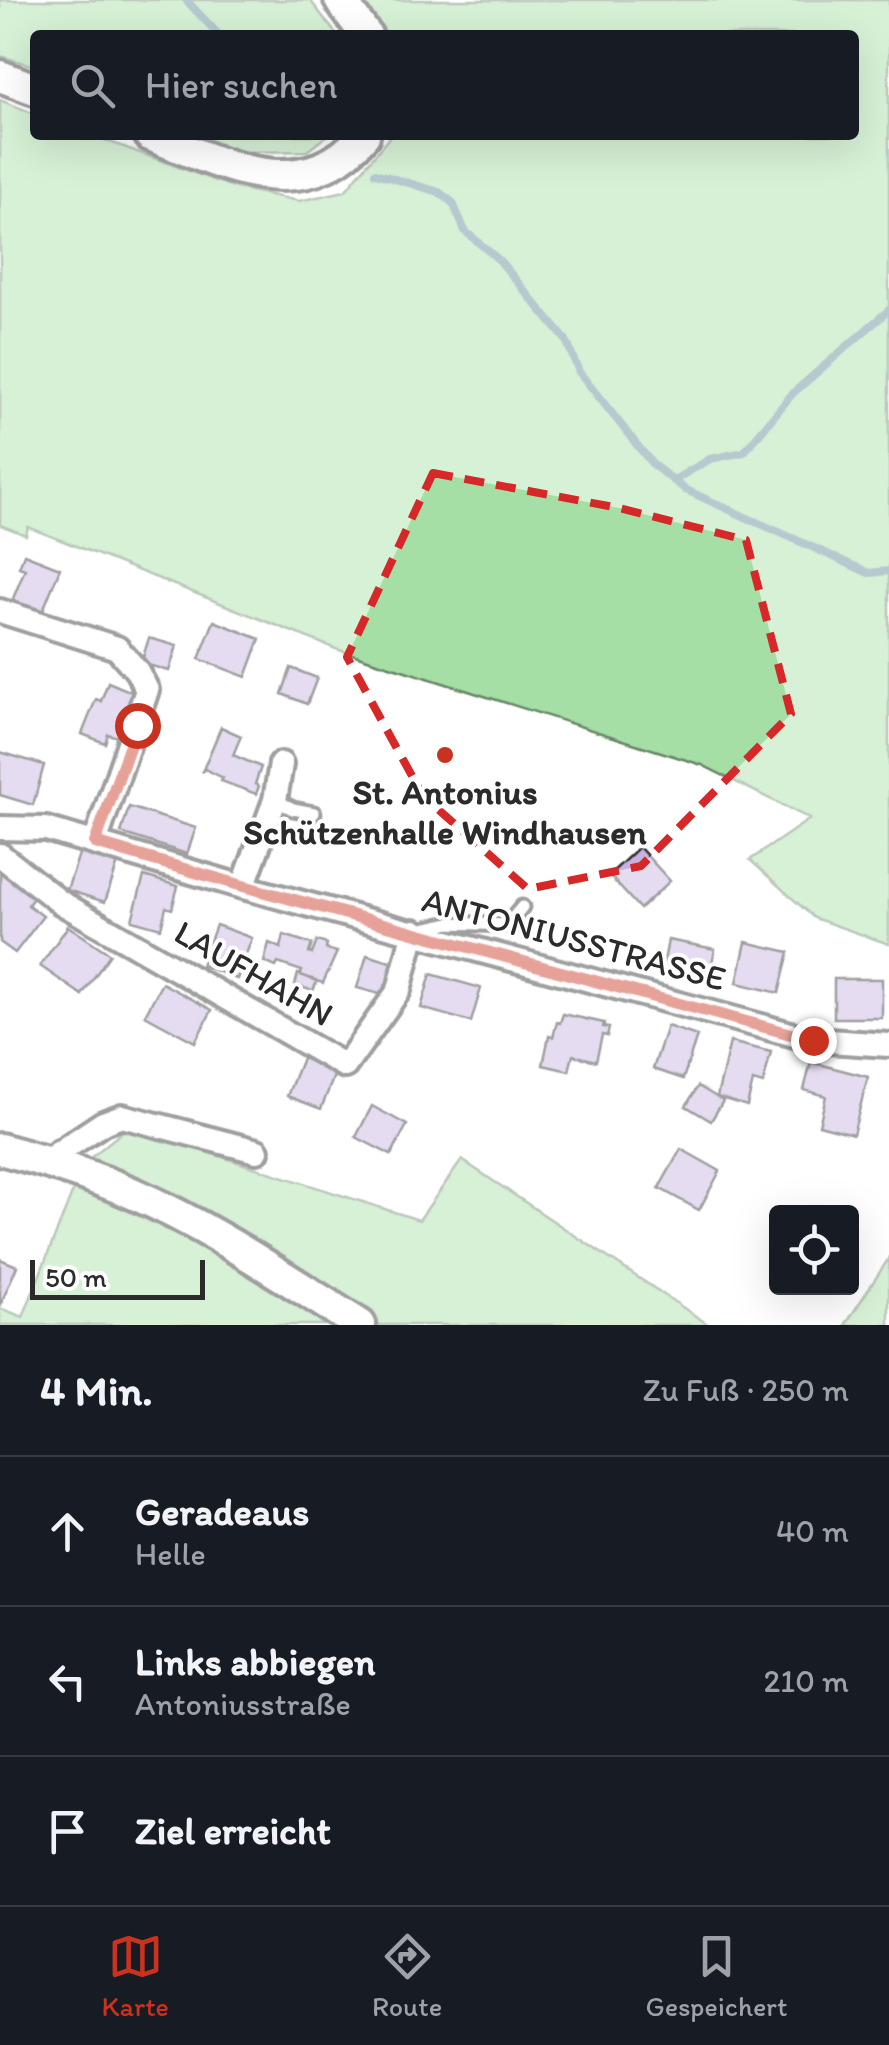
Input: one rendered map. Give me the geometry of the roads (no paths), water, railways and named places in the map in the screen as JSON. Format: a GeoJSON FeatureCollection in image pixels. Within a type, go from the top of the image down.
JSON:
{"type":"FeatureCollection","features":[{"type":"Feature","properties":{"kind":"main road"},"geometry":{"type":"LineString","coordinates":[[340,0],[362,30]]}},
{"type":"Feature","properties":{"kind":"main road"},"geometry":{"type":"LineString","coordinates":[[0,76],[30,88]]}},
{"type":"Feature","properties":{"kind":"main road"},"geometry":{"type":"LineString","coordinates":[[163,140],[243,172],[269,175],[315,169],[352,149],[360,140]]}},
{"type":"Feature","properties":{"kind":"main road"},"geometry":{"type":"LineString","coordinates":[[0,1149],[46,1161],[132,1194],[209,1233],[360,1325]]}},
{"type":"Feature","properties":{"kind":"street"},"geometry":{"type":"LineString","coordinates":[[0,611],[117,648],[147,690],[95,843]]}},
{"type":"Feature","properties":{"kind":"street"},"geometry":{"type":"LineString","coordinates":[[243,886],[275,800],[281,764]]}},
{"type":"Feature","properties":{"kind":"street","name":"ANTONIUSSTRASSE"},"geometry":{"type":"LineString","coordinates":[[0,828],[46,829],[813,1040],[889,1045]]}},
{"type":"Feature","properties":{"kind":"street","name":"LAUFHAHN"},"geometry":{"type":"LineString","coordinates":[[0,855],[60,902],[344,1066],[399,990],[414,931]]}},
{"type":"Feature","properties":{"kind":"street"},"geometry":{"type":"LineString","coordinates":[[46,1161],[122,1116],[256,1152]]}},
{"type":"Feature","properties":{"kind":"lane"},"geometry":{"type":"LineString","coordinates":[[275,800],[314,813]]}},
{"type":"Feature","properties":{"kind":"lane"},"geometry":{"type":"LineString","coordinates":[[414,931],[450,922],[508,926],[522,906]]}},
{"type":"Feature","properties":{"kind":"waterway"},"geometry":{"type":"LineString","coordinates":[[186,0],[214,30]]}},
{"type":"Feature","properties":{"kind":"waterway"},"geometry":{"type":"LineString","coordinates":[[375,173],[439,192],[453,203],[465,231],[499,260],[566,340],[579,372],[653,465],[686,490],[869,573],[889,571]]}},
{"type":"Feature","properties":{"kind":"waterway"},"geometry":{"type":"LineString","coordinates":[[674,480],[710,459],[744,452],[793,393],[889,310]]}},
{"type":"Feature","properties":{"kind":"place","name":"St. Antonius Schützenhalle Windhausen"},"geometry":{"type":"Point","coordinates":[445,755]}}]}
